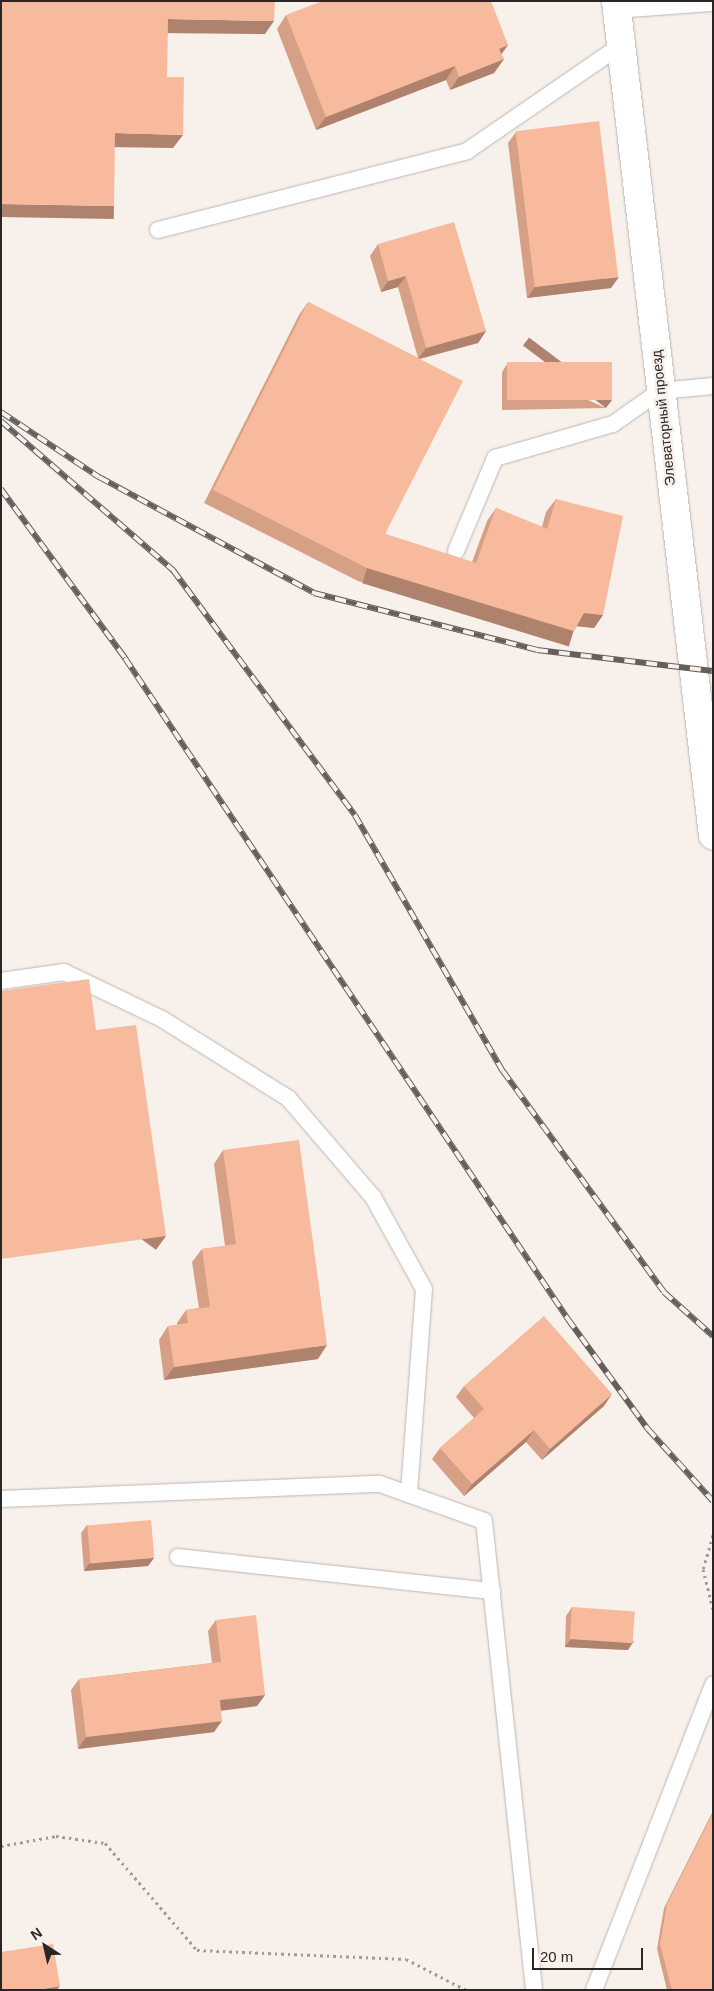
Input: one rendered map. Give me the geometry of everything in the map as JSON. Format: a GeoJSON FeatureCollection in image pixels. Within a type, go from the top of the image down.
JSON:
{"type":"FeatureCollection","features":[{"type":"Feature","properties":{"kind":"street","name":"Элеваторный проезд"},"geometry":{"type":"LineString","coordinates":[[616,6],[713,835]]}},
{"type":"Feature","properties":{"kind":"lane"},"geometry":{"type":"LineString","coordinates":[[616,6],[713,3]]}},
{"type":"Feature","properties":{"kind":"lane"},"geometry":{"type":"LineString","coordinates":[[158,230],[467,151],[621,45]]}},
{"type":"Feature","properties":{"kind":"lane"},"geometry":{"type":"LineString","coordinates":[[456,551],[495,458],[613,424],[660,391],[713,386]]}},
{"type":"Feature","properties":{"kind":"lane"},"geometry":{"type":"LineString","coordinates":[[1,981],[64,972],[162,1019],[288,1098],[373,1197],[424,1289],[409,1494]]}},
{"type":"Feature","properties":{"kind":"lane"},"geometry":{"type":"LineString","coordinates":[[1,1499],[380,1484],[484,1521],[534,1990]]}},
{"type":"Feature","properties":{"kind":"lane"},"geometry":{"type":"LineString","coordinates":[[178,1557],[492,1591]]}},
{"type":"Feature","properties":{"kind":"lane"},"geometry":{"type":"LineString","coordinates":[[594,1990],[713,1684]]}},
{"type":"Feature","properties":{"kind":"path"},"geometry":{"type":"LineString","coordinates":[[713,1535],[703,1569],[713,1609]]}},
{"type":"Feature","properties":{"kind":"path"},"geometry":{"type":"LineString","coordinates":[[1,1846],[56,1836],[105,1843],[197,1950],[406,1959],[466,1990]]}},
{"type":"Feature","properties":{"kind":"building"},"geometry":{"type":"Polygon","coordinates":[[[1,1],[275,1],[274,21],[168,19],[167,77],[184,77],[183,135],[115,133],[114,206],[1,204],[1,1]]]}},
{"type":"Feature","properties":{"kind":"building"},"geometry":{"type":"Polygon","coordinates":[[[322,1],[491,1],[508,45],[499,49],[504,59],[459,77],[455,66],[326,117],[286,15],[322,1]]]}},
{"type":"Feature","properties":{"kind":"building"},"geometry":{"type":"Polygon","coordinates":[[[599,121],[618,277],[535,287],[516,131],[599,121]]]}},
{"type":"Feature","properties":{"kind":"building"},"geometry":{"type":"Polygon","coordinates":[[[454,222],[486,331],[426,348],[406,276],[388,281],[378,244],[454,222]]]}},
{"type":"Feature","properties":{"kind":"building"},"geometry":{"type":"Polygon","coordinates":[[[308,302],[463,381],[385,534],[476,563],[496,508],[547,529],[556,499],[623,516],[603,615],[584,613],[574,631],[367,568],[213,490],[308,302]]]}},
{"type":"Feature","properties":{"kind":"building"},"geometry":{"type":"Polygon","coordinates":[[[507,362],[612,362],[612,400],[507,400],[507,362]]]}},
{"type":"Feature","properties":{"kind":"building"},"geometry":{"type":"Polygon","coordinates":[[[89,979],[96,1030],[136,1025],[166,1236],[1,1259],[1,991],[89,979]]]}},
{"type":"Feature","properties":{"kind":"building"},"geometry":{"type":"Polygon","coordinates":[[[299,1140],[327,1345],[174,1367],[168,1326],[188,1323],[186,1310],[210,1307],[202,1249],[236,1244],[223,1150],[299,1140]]]}},
{"type":"Feature","properties":{"kind":"building"},"geometry":{"type":"Polygon","coordinates":[[[544,1316],[612,1394],[550,1449],[534,1430],[472,1484],[440,1448],[484,1409],[464,1386],[544,1316]]]}},
{"type":"Feature","properties":{"kind":"building"},"geometry":{"type":"Polygon","coordinates":[[[151,1520],[154,1558],[91,1563],[87,1526],[151,1520]]]}},
{"type":"Feature","properties":{"kind":"building"},"geometry":{"type":"Polygon","coordinates":[[[572,1607],[635,1611],[633,1643],[570,1639],[572,1607]]]}},
{"type":"Feature","properties":{"kind":"building"},"geometry":{"type":"Polygon","coordinates":[[[256,1615],[265,1695],[220,1700],[222,1721],[86,1737],[79,1679],[221,1662],[216,1620],[256,1615]]]}},
{"type":"Feature","properties":{"kind":"building"},"geometry":{"type":"Polygon","coordinates":[[[713,1813],[713,1990],[672,1990],[660,1944],[667,1904],[713,1813]]]}},
{"type":"Feature","properties":{"kind":"building"},"geometry":{"type":"Polygon","coordinates":[[[53,1944],[60,1986],[36,1990],[1,1990],[1,1952],[53,1944]]]}},
{"type":"Feature","properties":{"kind":"railway"},"geometry":{"type":"LineString","coordinates":[[1,412],[99,477],[314,593],[537,650],[713,671]]}},
{"type":"Feature","properties":{"kind":"railway"},"geometry":{"type":"LineString","coordinates":[[1,421],[173,570],[355,815],[503,1071],[664,1292],[713,1336]]}},
{"type":"Feature","properties":{"kind":"railway"},"geometry":{"type":"LineString","coordinates":[[1,489],[125,658],[568,1319],[648,1429],[713,1501]]}}]}
